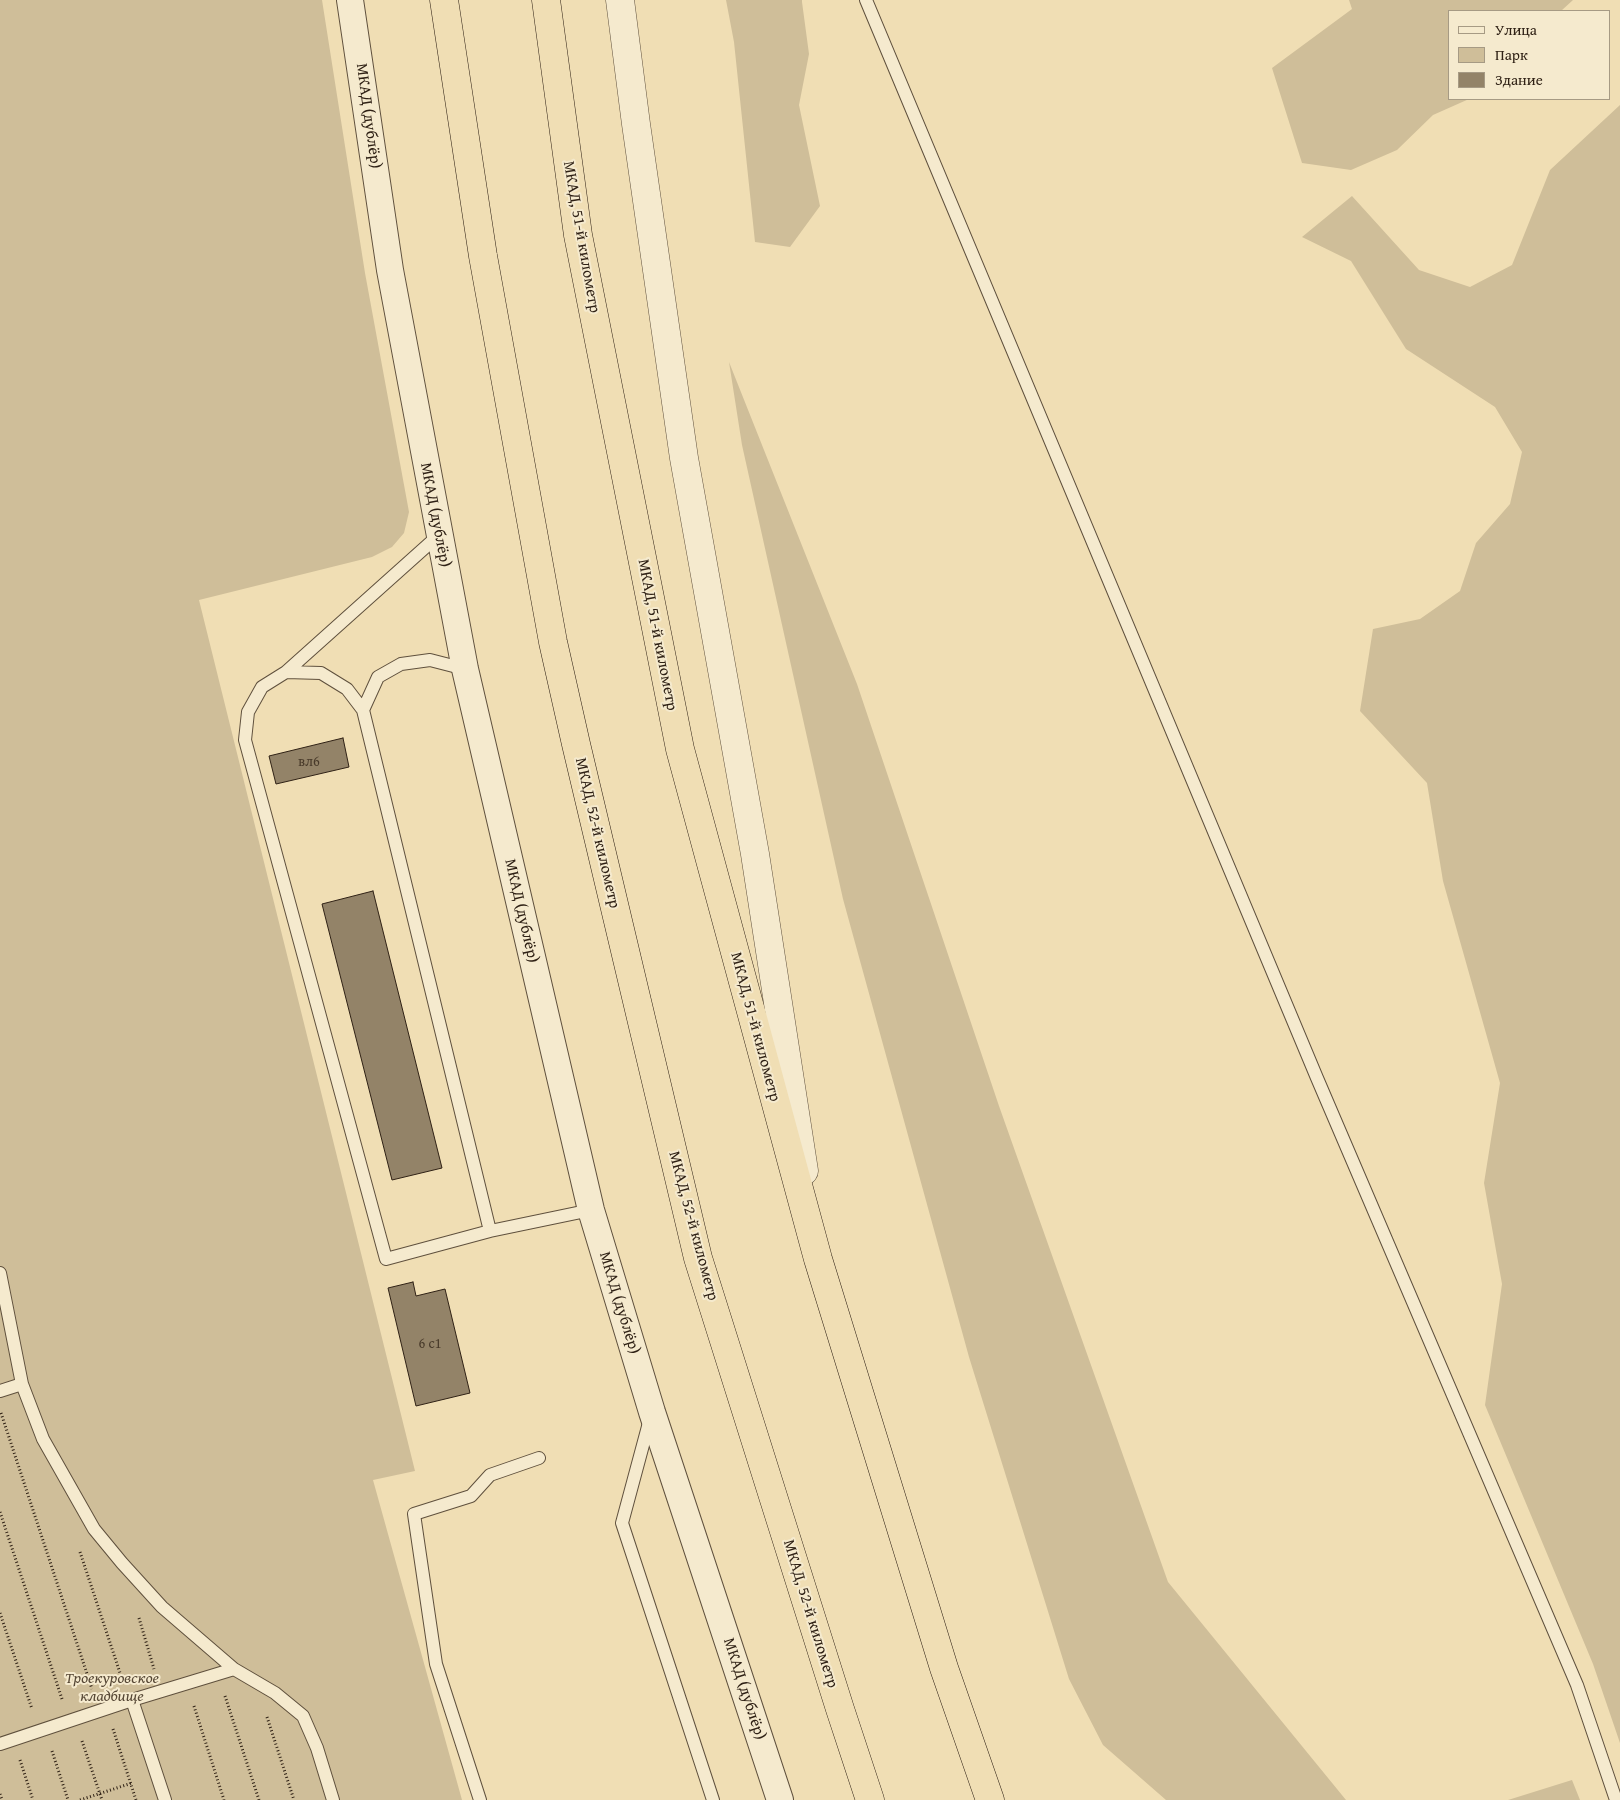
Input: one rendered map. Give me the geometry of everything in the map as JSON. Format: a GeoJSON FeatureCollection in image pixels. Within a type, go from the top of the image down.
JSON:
{"type":"FeatureCollection","features":[{"type":"Feature","properties":{"kind":"highway","name":"МКАД, 52-й километр"},"geometry":{"type":"LineString","coordinates":[[444,0],[483,256],[553,642],[698,1258],[870,1800]]}},
{"type":"Feature","properties":{"kind":"highway","name":"МКАД, 51-й километр"},"geometry":{"type":"LineString","coordinates":[[546,0],[578,234],[680,749],[818,1259]]}},
{"type":"Feature","properties":{"kind":"highway"},"geometry":{"type":"LineString","coordinates":[[818,1259],[944,1668],[990,1800]]}},
{"type":"Feature","properties":{"kind":"street","name":"МКАД (дублёр)"},"geometry":{"type":"LineString","coordinates":[[350,0],[390,270],[465,669],[591,1210],[652,1412],[780,1800]]}},
{"type":"Feature","properties":{"kind":"street"},"geometry":{"type":"LineString","coordinates":[[620,0],[684,458],[755,854],[818,1259]]}},
{"type":"Feature","properties":{"kind":"lane"},"geometry":{"type":"LineString","coordinates":[[866,0],[1317,1078],[1577,1685],[1616,1800]]}},
{"type":"Feature","properties":{"kind":"lane"},"geometry":{"type":"LineString","coordinates":[[439,535],[286,672],[262,687],[248,712],[245,740],[386,1259],[490,1231],[591,1210]]}},
{"type":"Feature","properties":{"kind":"lane"},"geometry":{"type":"LineString","coordinates":[[363,710],[378,677],[401,664],[430,660],[465,669]]}},
{"type":"Feature","properties":{"kind":"lane"},"geometry":{"type":"LineString","coordinates":[[286,672],[320,673],[347,689],[363,710],[490,1231]]}},
{"type":"Feature","properties":{"kind":"lane"},"geometry":{"type":"LineString","coordinates":[[0,1273],[22,1384],[43,1439],[94,1529],[162,1607],[234,1670],[275,1693],[303,1716],[317,1748],[333,1800]]}},
{"type":"Feature","properties":{"kind":"lane"},"geometry":{"type":"LineString","coordinates":[[0,1391],[22,1384]]}},
{"type":"Feature","properties":{"kind":"lane"},"geometry":{"type":"LineString","coordinates":[[652,1412],[622,1523],[713,1800]]}},
{"type":"Feature","properties":{"kind":"lane"},"geometry":{"type":"LineString","coordinates":[[480,1800],[436,1664],[414,1514],[471,1496],[490,1475],[539,1458]]}},
{"type":"Feature","properties":{"kind":"lane"},"geometry":{"type":"LineString","coordinates":[[0,1744],[102,1710],[234,1670]]}},
{"type":"Feature","properties":{"kind":"lane"},"geometry":{"type":"LineString","coordinates":[[131,1701],[165,1800]]}},
{"type":"Feature","properties":{"kind":"path"},"geometry":{"type":"LineString","coordinates":[[0,1410],[102,1710],[136,1800]]}},
{"type":"Feature","properties":{"kind":"path"},"geometry":{"type":"LineString","coordinates":[[0,1512],[72,1720],[102,1800]]}},
{"type":"Feature","properties":{"kind":"path"},"geometry":{"type":"LineString","coordinates":[[80,1551],[131,1701]]}},
{"type":"Feature","properties":{"kind":"path"},"geometry":{"type":"LineString","coordinates":[[136,1609],[161,1692]]}},
{"type":"Feature","properties":{"kind":"path"},"geometry":{"type":"LineString","coordinates":[[0,1613],[68,1800]]}},
{"type":"Feature","properties":{"kind":"path"},"geometry":{"type":"LineString","coordinates":[[218,1674],[259,1800]]}},
{"type":"Feature","properties":{"kind":"path"},"geometry":{"type":"LineString","coordinates":[[255,1681],[294,1800]]}},
{"type":"Feature","properties":{"kind":"path"},"geometry":{"type":"LineString","coordinates":[[186,1684],[224,1800]]}},
{"type":"Feature","properties":{"kind":"path"},"geometry":{"type":"LineString","coordinates":[[14,1740],[33,1800]]}},
{"type":"Feature","properties":{"kind":"path"},"geometry":{"type":"LineString","coordinates":[[80,1800],[157,1775]]}},
{"type":"Feature","properties":{"kind":"path"},"geometry":{"type":"LineString","coordinates":[[0,1794],[2,1800]]}},
{"type":"Feature","properties":{"kind":"green space","name":"Троекуровское кладбище"},"geometry":{"type":"Polygon","coordinates":[[[0,0],[322,0],[365,273],[409,512],[404,533],[392,547],[372,557],[199,600],[415,1471],[373,1480],[462,1800],[0,1800],[0,0]]]}},
{"type":"Feature","properties":{"kind":"green space"},"geometry":{"type":"Polygon","coordinates":[[[726,0],[802,0],[809,54],[799,105],[820,206],[790,247],[755,242],[734,42],[726,0]]]}},
{"type":"Feature","properties":{"kind":"green space"},"geometry":{"type":"Polygon","coordinates":[[[1349,0],[1573,0],[1562,10],[1448,10],[1448,100],[1467,100],[1433,115],[1397,150],[1351,170],[1302,163],[1272,68],[1352,9],[1349,0]]]}},
{"type":"Feature","properties":{"kind":"green space"},"geometry":{"type":"Polygon","coordinates":[[[1620,105],[1620,1743],[1593,1664],[1485,1405],[1502,1284],[1484,1183],[1500,1083],[1443,881],[1427,783],[1360,711],[1373,629],[1420,619],[1460,591],[1476,543],[1510,504],[1522,452],[1495,407],[1406,349],[1351,261],[1302,237],[1352,196],[1419,270],[1470,287],[1512,265],[1550,170],[1620,105]]]}},
{"type":"Feature","properties":{"kind":"green space"},"geometry":{"type":"Polygon","coordinates":[[[729,362],[857,684],[999,1106],[1168,1582],[1346,1800],[1166,1800],[1103,1745],[1069,1679],[969,1357],[843,899],[742,445],[729,362]]]}},
{"type":"Feature","properties":{"kind":"green space"},"geometry":{"type":"Polygon","coordinates":[[[1572,1780],[1580,1800],[1508,1800],[1572,1780]]]}},
{"type":"Feature","properties":{"kind":"building"},"geometry":{"type":"Polygon","coordinates":[[[343,738],[349,767],[276,784],[269,756],[343,738]]]}},
{"type":"Feature","properties":{"kind":"building"},"geometry":{"type":"Polygon","coordinates":[[[373,891],[442,1168],[392,1180],[322,904],[373,891]]]}},
{"type":"Feature","properties":{"kind":"building"},"geometry":{"type":"Polygon","coordinates":[[[413,1282],[416,1296],[445,1289],[470,1393],[416,1406],[388,1288],[413,1282]]]}}]}
